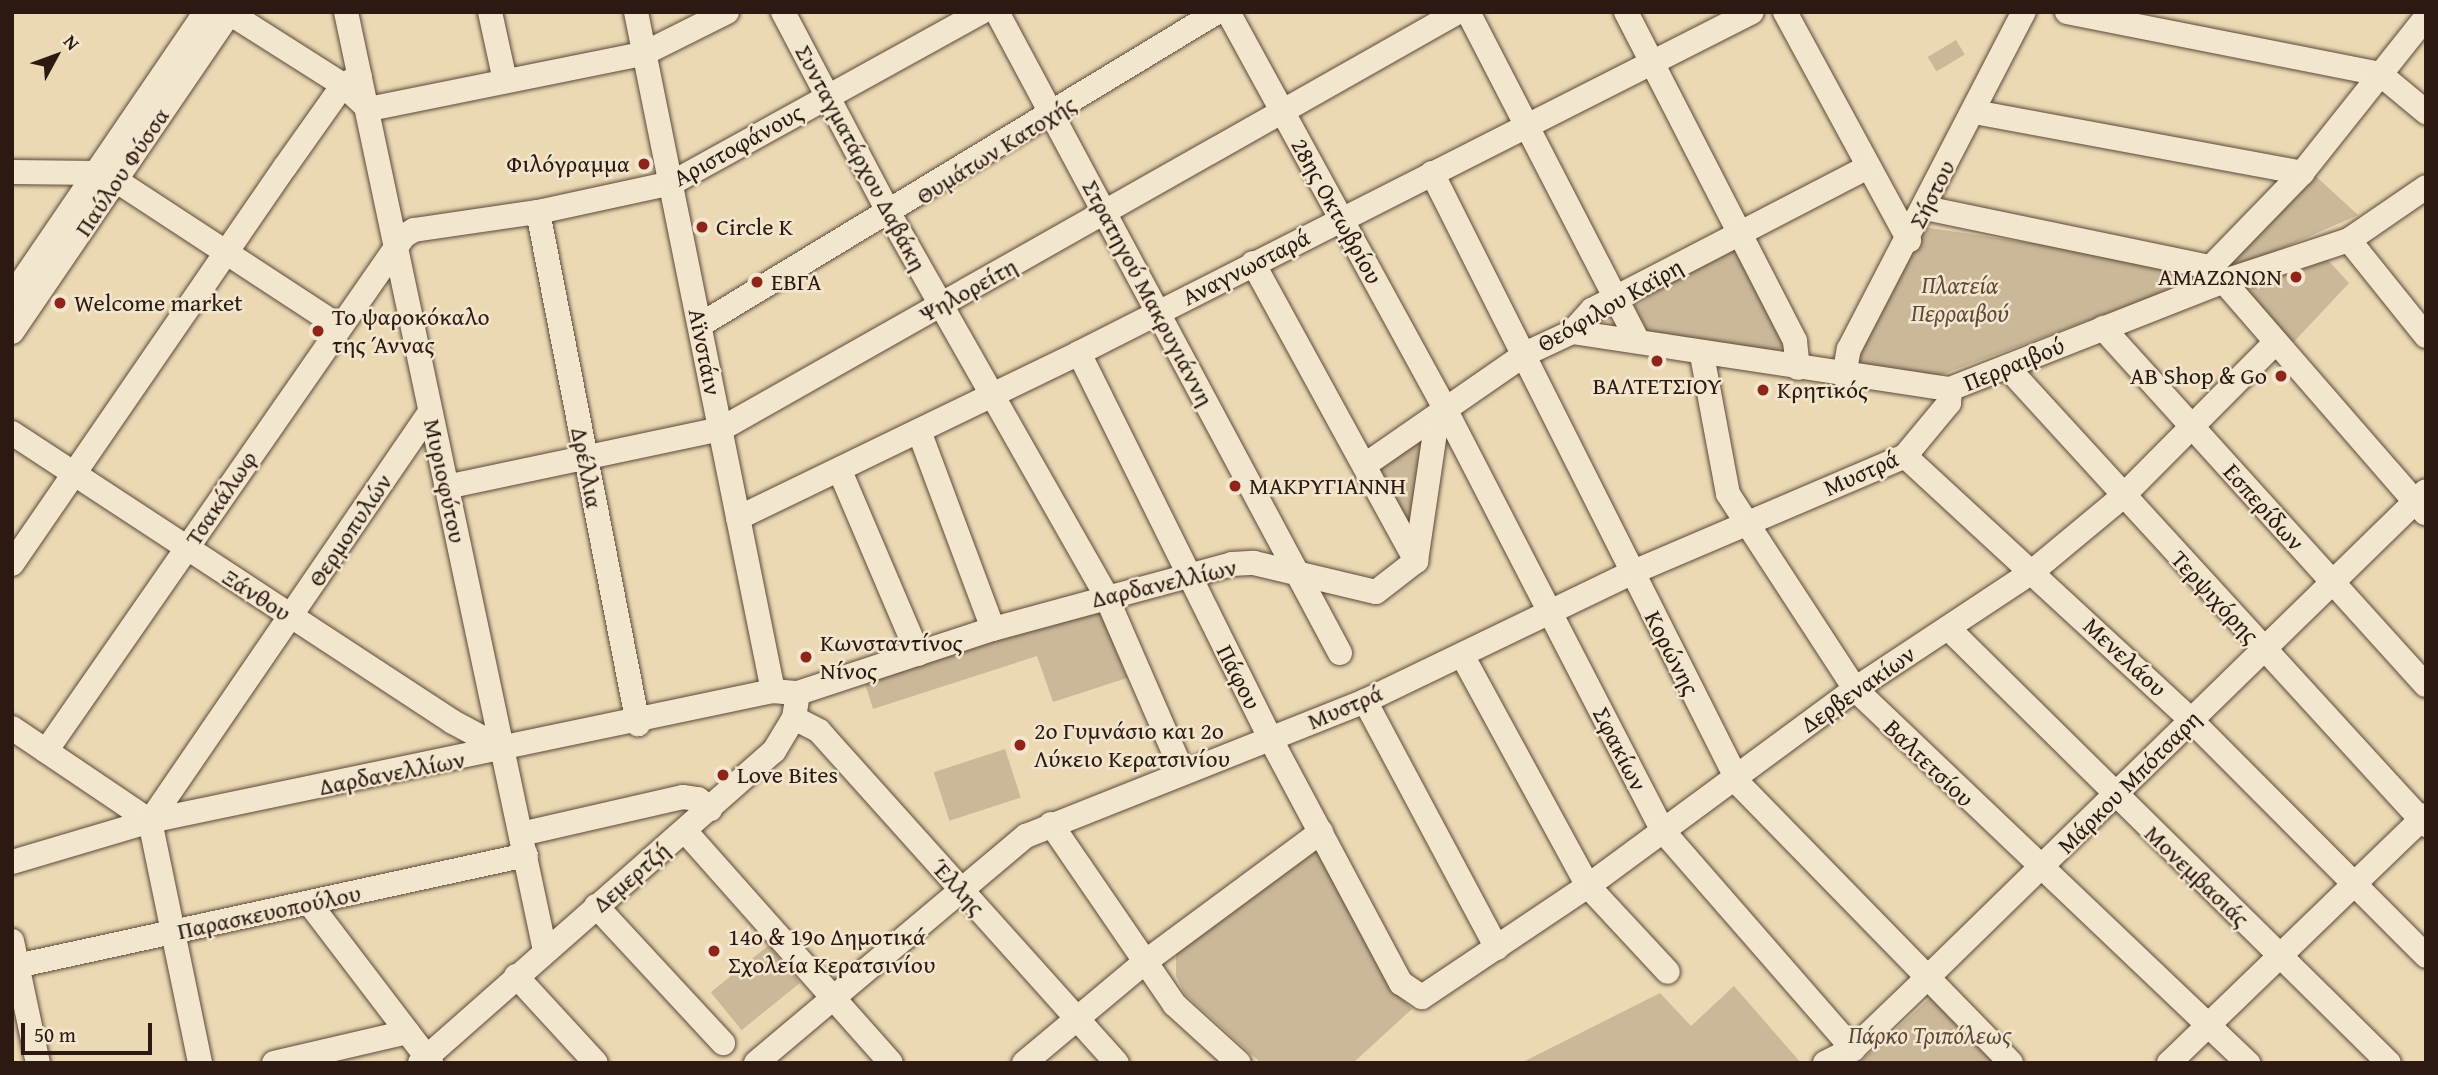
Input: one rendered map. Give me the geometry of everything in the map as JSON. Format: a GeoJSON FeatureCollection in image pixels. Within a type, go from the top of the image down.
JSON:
{"type":"FeatureCollection","features":[{"type":"Feature","properties":{"kind":"street","name":"Παύλου Φύσσα"},"geometry":{"type":"LineString","coordinates":[[12,332],[206,12]]}},
{"type":"Feature","properties":{"kind":"street","name":"Μυριοφύτου"},"geometry":{"type":"LineString","coordinates":[[346,12],[352,81],[369,109],[430,412],[505,750],[545,951]]}},
{"type":"Feature","properties":{"kind":"street"},"geometry":{"type":"LineString","coordinates":[[490,12],[505,81]]}},
{"type":"Feature","properties":{"kind":"street","name":"Αϊνστάιν"},"geometry":{"type":"LineString","coordinates":[[636,12],[773,691]]}},
{"type":"Feature","properties":{"kind":"street"},"geometry":{"type":"LineString","coordinates":[[369,109],[643,54],[727,12]]}},
{"type":"Feature","properties":{"kind":"street","name":"Συνταγματάρχου Δαβάκη"},"geometry":{"type":"LineString","coordinates":[[783,12],[890,215],[994,393],[1106,596],[1182,771]]}},
{"type":"Feature","properties":{"kind":"street","name":"Αριστοφάνους"},"geometry":{"type":"LineString","coordinates":[[397,245],[414,230],[538,212],[672,183],[825,96],[982,12]]}},
{"type":"Feature","properties":{"kind":"street","name":"Στρατηγού Μακρυγιάννη"},"geometry":{"type":"LineString","coordinates":[[997,12],[1160,311],[1296,576],[1340,653]]}},
{"type":"Feature","properties":{"kind":"street","name":"Θυμάτων Κατοχής"},"geometry":{"type":"LineString","coordinates":[[699,325],[890,215],[1217,12]]}},
{"type":"Feature","properties":{"kind":"street","name":"28ης Οκτωβρίου"},"geometry":{"type":"LineString","coordinates":[[1228,12],[1445,409]]}},
{"type":"Feature","properties":{"kind":"street","name":"Ψηλορείτη"},"geometry":{"type":"LineString","coordinates":[[446,487],[586,460],[721,429],[1284,113],[1458,12]]}},
{"type":"Feature","properties":{"kind":"street"},"geometry":{"type":"LineString","coordinates":[[1468,12],[1638,341]]}},
{"type":"Feature","properties":{"kind":"street"},"geometry":{"type":"LineString","coordinates":[[1626,12],[1795,341],[1798,368]]}},
{"type":"Feature","properties":{"kind":"street","name":"Αναγνωσταρά"},"geometry":{"type":"LineString","coordinates":[[738,518],[840,471],[1079,353],[1253,262],[1752,12]]}},
{"type":"Feature","properties":{"kind":"street"},"geometry":{"type":"LineString","coordinates":[[1785,12],[1909,240]]}},
{"type":"Feature","properties":{"kind":"street","name":"Σήστου"},"geometry":{"type":"LineString","coordinates":[[1844,376],[1849,349],[1909,240],[2024,12]]}},
{"type":"Feature","properties":{"kind":"street"},"geometry":{"type":"LineString","coordinates":[[2067,12],[2380,74],[2426,112]]}},
{"type":"Feature","properties":{"kind":"street","name":"Παύλου Φύσσα"},"geometry":{"type":"LineString","coordinates":[[12,296],[107,177],[229,13]]}},
{"type":"Feature","properties":{"kind":"street"},"geometry":{"type":"LineString","coordinates":[[12,564],[227,250],[352,81],[229,13]]}},
{"type":"Feature","properties":{"kind":"street"},"geometry":{"type":"LineString","coordinates":[[2216,274],[2302,173],[2426,17]]}},
{"type":"Feature","properties":{"kind":"street"},"geometry":{"type":"LineString","coordinates":[[1974,112],[2302,173]]}},
{"type":"Feature","properties":{"kind":"street","name":"Θεόφιλου Καϊρη"},"geometry":{"type":"LineString","coordinates":[[1366,465],[1527,353],[1572,332],[1615,297],[1868,167]]}},
{"type":"Feature","properties":{"kind":"street"},"geometry":{"type":"LineString","coordinates":[[12,172],[107,177],[227,250],[339,326]]}},
{"type":"Feature","properties":{"kind":"street","name":"Κορώνης"},"geometry":{"type":"LineString","coordinates":[[1432,173],[1527,353],[1631,573],[1734,776],[2011,1063]]}},
{"type":"Feature","properties":{"kind":"street","name":"Περραιβού"},"geometry":{"type":"LineString","coordinates":[[1572,332],[1638,341],[1702,355],[1950,389],[2103,328],[2216,274],[2349,240],[2423,193]]}},
{"type":"Feature","properties":{"kind":"street"},"geometry":{"type":"LineString","coordinates":[[1925,208],[2216,274],[2275,343],[2422,502]]}},
{"type":"Feature","properties":{"kind":"street","name":"Δρέλλια"},"geometry":{"type":"LineString","coordinates":[[538,212],[638,724]]}},
{"type":"Feature","properties":{"kind":"street"},"geometry":{"type":"LineString","coordinates":[[2349,240],[2426,336]]}},
{"type":"Feature","properties":{"kind":"street","name":"Τσακάλωφ"},"geometry":{"type":"LineString","coordinates":[[46,751],[397,245]]}},
{"type":"Feature","properties":{"kind":"street"},"geometry":{"type":"LineString","coordinates":[[1253,262],[1416,561]]}},
{"type":"Feature","properties":{"kind":"street","name":"Εσπερίδων"},"geometry":{"type":"LineString","coordinates":[[2103,328],[2426,685]]}},
{"type":"Feature","properties":{"kind":"street","name":"Δερβενακίων"},"geometry":{"type":"LineString","coordinates":[[1413,994],[1428,996],[1588,886],[1855,689],[2033,571],[2122,497],[2193,429],[2275,343]]}},
{"type":"Feature","properties":{"kind":"street","name":"Πάφου"},"geometry":{"type":"LineString","coordinates":[[1079,353],[1186,575],[1270,737],[1401,982],[1413,994]]}},
{"type":"Feature","properties":{"kind":"street","name":"Βαλτετσίου"},"geometry":{"type":"LineString","coordinates":[[1702,355],[1728,494],[1744,524],[1855,689],[2040,870],[2248,1063]]}},
{"type":"Feature","properties":{"kind":"street","name":"Τερψιχόρης"},"geometry":{"type":"LineString","coordinates":[[2007,367],[2122,497],[2424,820]]}},
{"type":"Feature","properties":{"kind":"street","name":"Μυστρά"},"geometry":{"type":"LineString","coordinates":[[756,1063],[1026,836],[1182,771],[1365,701],[1631,573],[1905,456],[1949,403],[1950,389]]}},
{"type":"Feature","properties":{"kind":"street"},"geometry":{"type":"LineString","coordinates":[[1416,561],[1435,432],[1445,409]]}},
{"type":"Feature","properties":{"kind":"street","name":"Σφακίων"},"geometry":{"type":"LineString","coordinates":[[1445,409],[1662,830],[1853,1049]]}},
{"type":"Feature","properties":{"kind":"street","name":"Θερμοπυλών"},"geometry":{"type":"LineString","coordinates":[[150,821],[430,412]]}},
{"type":"Feature","properties":{"kind":"street"},"geometry":{"type":"LineString","coordinates":[[919,431],[993,629]]}},
{"type":"Feature","properties":{"kind":"street","name":"Ξάνθου"},"geometry":{"type":"LineString","coordinates":[[12,433],[291,618],[505,750]]}},
{"type":"Feature","properties":{"kind":"street","name":"Μενελάου"},"geometry":{"type":"LineString","coordinates":[[1905,456],[2033,571],[2191,720],[2426,956]]}},
{"type":"Feature","properties":{"kind":"street"},"geometry":{"type":"LineString","coordinates":[[840,471],[918,653]]}},
{"type":"Feature","properties":{"kind":"street","name":"Μάρκου Μπότσαρη"},"geometry":{"type":"LineString","coordinates":[[1825,1063],[1853,1049],[2116,797],[2333,582],[2422,502]]}},
{"type":"Feature","properties":{"kind":"street","name":"Δαρδανελλίων"},"geometry":{"type":"LineString","coordinates":[[797,693],[993,629],[1186,575],[1254,563],[1296,576],[1376,592],[1416,561]]}},
{"type":"Feature","properties":{"kind":"street","name":"Μονεμβασιάς"},"geometry":{"type":"LineString","coordinates":[[1948,628],[2116,797],[2389,1063]]}},
{"type":"Feature","properties":{"kind":"street"},"geometry":{"type":"LineString","coordinates":[[1462,655],[1588,886],[1668,971]]}},
{"type":"Feature","properties":{"kind":"street"},"geometry":{"type":"LineString","coordinates":[[773,691],[797,693]]}},
{"type":"Feature","properties":{"kind":"street","name":"Δαρδανελλίων"},"geometry":{"type":"LineString","coordinates":[[12,862],[150,821],[638,724],[773,691]]}},
{"type":"Feature","properties":{"kind":"street","name":"Δεμερτζή"},"geometry":{"type":"LineString","coordinates":[[426,1061],[516,976],[774,751],[794,718],[797,693]]}},
{"type":"Feature","properties":{"kind":"street"},"geometry":{"type":"LineString","coordinates":[[1365,701],[1497,948]]}},
{"type":"Feature","properties":{"kind":"street","name":"Έλλης"},"geometry":{"type":"LineString","coordinates":[[794,718],[819,731],[1117,1063]]}},
{"type":"Feature","properties":{"kind":"street"},"geometry":{"type":"LineString","coordinates":[[12,728],[150,821],[200,1063]]}},
{"type":"Feature","properties":{"kind":"street","name":"Παρασκευοπούλου"},"geometry":{"type":"LineString","coordinates":[[16,967],[310,904],[683,797],[698,799],[709,809]]}},
{"type":"Feature","properties":{"kind":"street"},"geometry":{"type":"LineString","coordinates":[[2169,1063],[2424,820]]}},
{"type":"Feature","properties":{"kind":"street"},"geometry":{"type":"LineString","coordinates":[[1051,824],[1175,1005],[1239,1063]]}},
{"type":"Feature","properties":{"kind":"street"},"geometry":{"type":"LineString","coordinates":[[685,831],[831,1000],[891,1063]]}},
{"type":"Feature","properties":{"kind":"street"},"geometry":{"type":"LineString","coordinates":[[1024,1063],[1145,962],[1321,832]]}},
{"type":"Feature","properties":{"kind":"street"},"geometry":{"type":"LineString","coordinates":[[310,904],[426,1061]]}},
{"type":"Feature","properties":{"kind":"street"},"geometry":{"type":"LineString","coordinates":[[596,906],[723,1043]]}},
{"type":"Feature","properties":{"kind":"street"},"geometry":{"type":"LineString","coordinates":[[12,941],[38,1063]]}},
{"type":"Feature","properties":{"kind":"street"},"geometry":{"type":"LineString","coordinates":[[516,976],[596,1063]]}},
{"type":"Feature","properties":{"kind":"street"},"geometry":{"type":"LineString","coordinates":[[274,1063],[407,1032]]}},
{"type":"Feature","properties":{"kind":"green space"},"geometry":{"type":"Polygon","coordinates":[[[1956,40],[1965,55],[1936,72],[1928,57],[1956,40]]]}},
{"type":"Feature","properties":{"kind":"green space"},"geometry":{"type":"Polygon","coordinates":[[[2309,170],[2358,215],[2238,268],[2231,264],[2309,170]]]}},
{"type":"Feature","properties":{"kind":"green space","name":"Πλατεία Περραιβού"},"geometry":{"type":"Polygon","coordinates":[[[1923,227],[2200,268],[2195,281],[1938,376],[1854,366],[1923,227]]]}},
{"type":"Feature","properties":{"kind":"green space"},"geometry":{"type":"Polygon","coordinates":[[[1740,243],[1790,343],[1776,351],[1648,333],[1632,302],[1740,243]]]}},
{"type":"Feature","properties":{"kind":"green space"},"geometry":{"type":"Polygon","coordinates":[[[2326,258],[2349,283],[2291,345],[2239,293],[2326,258]]]}},
{"type":"Feature","properties":{"kind":"green space"},"geometry":{"type":"Polygon","coordinates":[[[1414,440],[1422,441],[1410,521],[1388,497],[1373,468],[1414,440]]]}},
{"type":"Feature","properties":{"kind":"green space"},"geometry":{"type":"Polygon","coordinates":[[[1098,604],[1127,678],[1053,702],[1037,656],[873,709],[863,677],[1098,604]]]}},
{"type":"Feature","properties":{"kind":"green space"},"geometry":{"type":"Polygon","coordinates":[[[1005,749],[1021,798],[949,821],[934,772],[1005,749]]]}},
{"type":"Feature","properties":{"kind":"green space"},"geometry":{"type":"Polygon","coordinates":[[[1317,850],[1393,990],[1412,1009],[1353,1063],[1261,1063],[1185,994],[1176,976],[1176,952],[1317,850]]]}},
{"type":"Feature","properties":{"kind":"green space"},"geometry":{"type":"Polygon","coordinates":[[[769,945],[800,983],[742,1030],[711,992],[769,945]]]}},
{"type":"Feature","properties":{"kind":"green space"},"geometry":{"type":"Polygon","coordinates":[[[1734,986],[1801,1063],[1521,1063],[1660,993],[1691,1026],[1734,986]]]}},
{"type":"Feature","properties":{"kind":"green space","name":"Πάρκο Τριπόλεως"},"geometry":{"type":"Polygon","coordinates":[[[1932,996],[1999,1063],[1859,1063],[1932,996]]]}},
{"type":"Feature","properties":{"kind":"place","name":"Φιλόγραμμα"},"geometry":{"type":"Point","coordinates":[644,164]}},
{"type":"Feature","properties":{"kind":"place","name":"Circle K"},"geometry":{"type":"Point","coordinates":[702,227]}},
{"type":"Feature","properties":{"kind":"place","name":"ΑΜΑΖΩΝΩΝ"},"geometry":{"type":"Point","coordinates":[2296,277]}},
{"type":"Feature","properties":{"kind":"place","name":"ΕΒΓΑ"},"geometry":{"type":"Point","coordinates":[757,282]}},
{"type":"Feature","properties":{"kind":"place","name":"Welcome market"},"geometry":{"type":"Point","coordinates":[60,303]}},
{"type":"Feature","properties":{"kind":"place","name":"Το ψαροκόκαλο της Άννας"},"geometry":{"type":"Point","coordinates":[318,331]}},
{"type":"Feature","properties":{"kind":"place","name":"ΒΑΛΤΕΤΣΙΟΥ"},"geometry":{"type":"Point","coordinates":[1657,361]}},
{"type":"Feature","properties":{"kind":"place","name":"AB Shop & Go"},"geometry":{"type":"Point","coordinates":[2281,376]}},
{"type":"Feature","properties":{"kind":"place","name":"Κρητικός"},"geometry":{"type":"Point","coordinates":[1763,390]}},
{"type":"Feature","properties":{"kind":"place","name":"ΜΑΚΡΥΓΙΑΝΝΗ"},"geometry":{"type":"Point","coordinates":[1235,486]}},
{"type":"Feature","properties":{"kind":"place","name":"Κωνσταντίνος Νίνος"},"geometry":{"type":"Point","coordinates":[806,657]}},
{"type":"Feature","properties":{"kind":"place","name":"2ο Γυμνάσιο και 2ο Λύκειο Κερατσινίου"},"geometry":{"type":"Point","coordinates":[1020,745]}},
{"type":"Feature","properties":{"kind":"place","name":"Love Bites"},"geometry":{"type":"Point","coordinates":[723,775]}},
{"type":"Feature","properties":{"kind":"place","name":"14ο & 19ο Δημοτικά Σχολεία Κερατσινίου"},"geometry":{"type":"Point","coordinates":[714,951]}}]}
